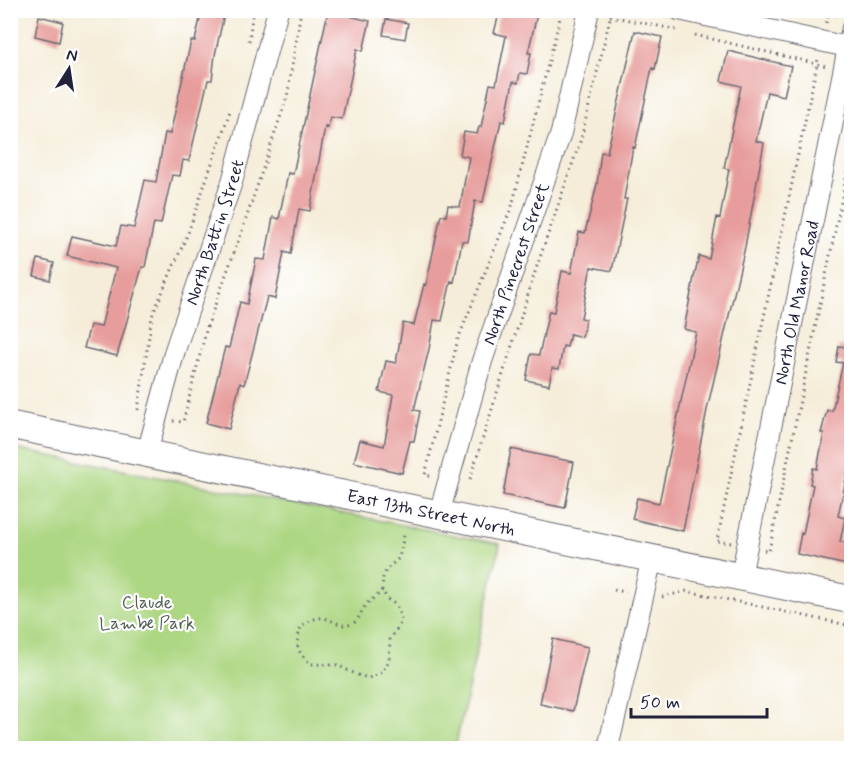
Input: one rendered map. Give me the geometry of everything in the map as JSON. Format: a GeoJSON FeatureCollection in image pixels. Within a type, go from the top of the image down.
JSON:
{"type":"FeatureCollection","features":[{"type":"Feature","properties":{"kind":"main road","name":"East 13th Street North"},"geometry":{"type":"LineString","coordinates":[[10,425],[852,600]]}},
{"type":"Feature","properties":{"kind":"street","name":"North Battin Street"},"geometry":{"type":"LineString","coordinates":[[147,453],[175,350],[232,182],[278,10]]}},
{"type":"Feature","properties":{"kind":"street"},"geometry":{"type":"LineString","coordinates":[[679,10],[849,35]]}},
{"type":"Feature","properties":{"kind":"street","name":"North Pinecrest Street"},"geometry":{"type":"LineString","coordinates":[[439,514],[482,361],[561,133],[589,11]]}},
{"type":"Feature","properties":{"kind":"street","name":"North Old Manor Road"},"geometry":{"type":"LineString","coordinates":[[741,576],[849,35]]}},
{"type":"Feature","properties":{"kind":"street"},"geometry":{"type":"LineString","coordinates":[[608,748],[652,558]]}},
{"type":"Feature","properties":{"kind":"path"},"geometry":{"type":"LineString","coordinates":[[562,10],[512,206],[458,339],[425,475],[467,488],[536,269],[581,139],[612,10]]}},
{"type":"Feature","properties":{"kind":"path"},"geometry":{"type":"LineString","coordinates":[[812,10],[849,35]]}},
{"type":"Feature","properties":{"kind":"path"},"geometry":{"type":"LineString","coordinates":[[589,11],[682,32]]}},
{"type":"Feature","properties":{"kind":"path"},"geometry":{"type":"LineString","coordinates":[[693,34],[817,64]]}},
{"type":"Feature","properties":{"kind":"path"},"geometry":{"type":"LineString","coordinates":[[382,590],[387,598],[396,605],[401,618],[390,639],[389,661],[381,673],[369,678],[337,665],[311,664],[300,655],[296,641],[301,626],[311,620],[323,618],[340,625],[349,625],[357,621],[366,604],[378,597],[382,590],[386,570],[399,558],[404,535]]}},
{"type":"Feature","properties":{"kind":"path"},"geometry":{"type":"LineString","coordinates":[[614,590],[660,598],[687,591],[852,626]]}},
{"type":"Feature","properties":{"kind":"green space","name":"Claude Lambe Park"},"geometry":{"type":"Polygon","coordinates":[[[10,448],[500,544],[455,748],[11,748],[10,448]]]}},
{"type":"Feature","properties":{"kind":"building"},"geometry":{"type":"Polygon","coordinates":[[[202,10],[225,10],[212,80],[208,80],[189,161],[183,160],[180,176],[172,175],[161,224],[154,223],[145,267],[142,267],[117,356],[84,348],[90,325],[101,327],[116,268],[67,256],[72,236],[116,246],[121,226],[134,228],[145,180],[156,182],[165,133],[170,134],[191,41],[195,41],[202,10]]]}},
{"type":"Feature","properties":{"kind":"building"},"geometry":{"type":"Polygon","coordinates":[[[500,10],[538,10],[528,53],[531,53],[527,74],[520,73],[518,83],[513,82],[505,122],[501,121],[483,202],[475,201],[468,242],[462,241],[454,282],[451,281],[442,321],[434,320],[414,410],[420,411],[414,441],[410,441],[402,473],[354,462],[360,440],[384,446],[393,395],[379,392],[386,361],[396,363],[403,323],[414,325],[424,284],[426,285],[441,215],[446,216],[448,205],[460,207],[469,157],[460,155],[464,132],[477,134],[481,127],[490,84],[496,85],[506,36],[494,33],[500,10]]]}},
{"type":"Feature","properties":{"kind":"building"},"geometry":{"type":"Polygon","coordinates":[[[328,11],[370,21],[363,51],[357,49],[342,119],[330,117],[328,128],[325,127],[310,211],[299,209],[291,254],[284,252],[275,299],[267,297],[244,385],[240,383],[229,429],[206,423],[225,347],[229,348],[240,302],[247,304],[256,259],[265,260],[273,217],[279,219],[288,173],[293,174],[328,11]]]}},
{"type":"Feature","properties":{"kind":"building"},"geometry":{"type":"Polygon","coordinates":[[[39,16],[63,22],[59,42],[35,36],[39,16]]]}},
{"type":"Feature","properties":{"kind":"building"},"geometry":{"type":"Polygon","coordinates":[[[386,19],[408,23],[405,39],[383,35],[386,19]]]}},
{"type":"Feature","properties":{"kind":"building"},"geometry":{"type":"Polygon","coordinates":[[[635,31],[662,37],[655,69],[652,68],[635,148],[633,147],[624,199],[627,199],[612,271],[591,267],[581,318],[586,319],[582,337],[570,334],[567,347],[563,346],[559,369],[552,368],[549,385],[526,380],[531,354],[539,355],[549,311],[554,312],[562,271],[571,273],[579,232],[585,233],[597,184],[601,152],[607,153],[635,31]]]}},
{"type":"Feature","properties":{"kind":"building"},"geometry":{"type":"Polygon","coordinates":[[[728,51],[791,66],[784,96],[767,92],[756,141],[764,143],[745,247],[708,405],[683,531],[632,519],[637,498],[659,503],[696,332],[684,329],[694,277],[699,256],[709,259],[717,217],[720,218],[729,169],[724,168],[741,86],[721,81],[728,51]]]}},
{"type":"Feature","properties":{"kind":"building"},"geometry":{"type":"Polygon","coordinates":[[[38,259],[54,263],[50,280],[34,276],[38,259]]]}},
{"type":"Feature","properties":{"kind":"building"},"geometry":{"type":"Polygon","coordinates":[[[839,346],[852,348],[852,474],[847,474],[838,516],[845,518],[840,542],[851,544],[847,565],[797,554],[813,485],[810,484],[813,468],[817,469],[824,433],[821,433],[827,410],[832,411],[843,363],[836,362],[839,346]]]}},
{"type":"Feature","properties":{"kind":"building"},"geometry":{"type":"Polygon","coordinates":[[[511,449],[574,462],[565,508],[503,495],[511,449]]]}},
{"type":"Feature","properties":{"kind":"building"},"geometry":{"type":"Polygon","coordinates":[[[553,639],[588,647],[573,711],[540,704],[553,639]]]}}]}
